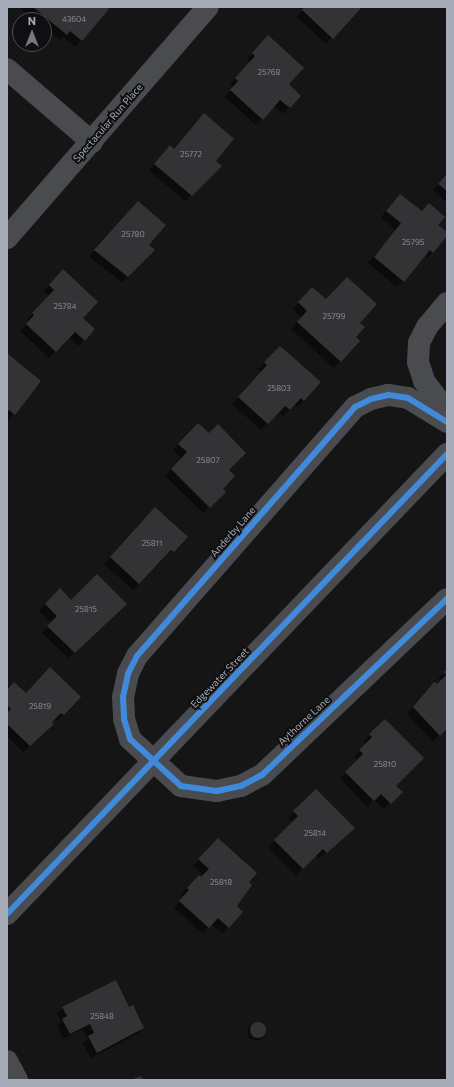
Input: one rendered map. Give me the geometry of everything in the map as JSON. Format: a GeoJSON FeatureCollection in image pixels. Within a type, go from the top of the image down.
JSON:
{"type":"FeatureCollection","features":[{"type":"Feature","properties":{"kind":"street","name":"Spectacular Run Place"},"geometry":{"type":"LineString","coordinates":[[7,238],[208,7]]}},
{"type":"Feature","properties":{"kind":"street"},"geometry":{"type":"LineString","coordinates":[[7,69],[92,142]]}},
{"type":"Feature","properties":{"kind":"street"},"geometry":{"type":"LineString","coordinates":[[447,303],[426,326],[419,344],[418,362],[424,381],[447,411]]}},
{"type":"Feature","properties":{"kind":"street","name":"Anderby Lane"},"geometry":{"type":"LineString","coordinates":[[155,761],[130,738],[124,720],[123,697],[128,674],[137,656],[355,408],[371,399],[388,395],[408,398],[447,422]]}},
{"type":"Feature","properties":{"kind":"street","name":"Edgewater Street"},"geometry":{"type":"LineString","coordinates":[[7,914],[447,454]]}},
{"type":"Feature","properties":{"kind":"street","name":"Aythorne Lane"},"geometry":{"type":"LineString","coordinates":[[155,761],[181,786],[193,789],[216,791],[241,786],[262,775],[447,599]]}},
{"type":"Feature","properties":{"kind":"street"},"geometry":{"type":"LineString","coordinates":[[7,1061],[17,1080]]}},
{"type":"Feature","properties":{"kind":"building"},"geometry":{"type":"Polygon","coordinates":[[[33,7],[106,7],[109,9],[82,41],[70,31],[67,35],[52,23],[52,12],[39,12],[33,7]]]}},
{"type":"Feature","properties":{"kind":"building"},"geometry":{"type":"Polygon","coordinates":[[[305,7],[362,7],[333,39],[302,10],[305,7]]]}},
{"type":"Feature","properties":{"kind":"building"},"geometry":{"type":"Polygon","coordinates":[[[268,35],[304,68],[289,84],[301,96],[290,108],[280,100],[263,120],[230,90],[238,81],[235,78],[255,56],[252,53],[268,35]]]}},
{"type":"Feature","properties":{"kind":"building"},"geometry":{"type":"Polygon","coordinates":[[[204,113],[234,139],[216,161],[222,166],[192,196],[154,164],[170,145],[174,149],[204,113]]]}},
{"type":"Feature","properties":{"kind":"building"},"geometry":{"type":"Polygon","coordinates":[[[447,174],[447,191],[438,184],[447,174]]]}},
{"type":"Feature","properties":{"kind":"building"},"geometry":{"type":"Polygon","coordinates":[[[400,194],[422,211],[429,203],[445,217],[438,225],[447,232],[447,236],[433,253],[430,250],[404,282],[374,257],[401,223],[386,211],[400,194]]]}},
{"type":"Feature","properties":{"kind":"building"},"geometry":{"type":"Polygon","coordinates":[[[138,201],[166,225],[149,245],[155,250],[128,277],[94,250],[138,201]]]}},
{"type":"Feature","properties":{"kind":"building"},"geometry":{"type":"Polygon","coordinates":[[[63,269],[98,302],[83,318],[95,329],[85,341],[75,332],[56,352],[26,324],[34,315],[32,313],[54,290],[49,285],[63,269]]]}},
{"type":"Feature","properties":{"kind":"building"},"geometry":{"type":"Polygon","coordinates":[[[347,277],[377,304],[360,323],[365,327],[356,337],[360,341],[341,362],[297,322],[307,311],[298,302],[312,287],[326,299],[347,277]]]}},
{"type":"Feature","properties":{"kind":"building"},"geometry":{"type":"Polygon","coordinates":[[[280,346],[321,382],[304,401],[301,398],[290,410],[285,406],[268,424],[238,397],[267,365],[264,362],[280,346]]]}},
{"type":"Feature","properties":{"kind":"building"},"geometry":{"type":"Polygon","coordinates":[[[7,353],[41,381],[15,415],[9,410],[7,413],[7,353]]]}},
{"type":"Feature","properties":{"kind":"building"},"geometry":{"type":"Polygon","coordinates":[[[198,423],[209,433],[218,424],[246,453],[229,470],[235,476],[223,489],[226,492],[210,508],[171,469],[187,452],[178,444],[198,423]]]}},
{"type":"Feature","properties":{"kind":"building"},"geometry":{"type":"Polygon","coordinates":[[[155,507],[188,537],[174,552],[171,550],[139,584],[110,557],[155,507]]]}},
{"type":"Feature","properties":{"kind":"building"},"geometry":{"type":"Polygon","coordinates":[[[97,574],[127,604],[75,653],[47,626],[57,616],[45,604],[60,588],[71,600],[97,574]]]}},
{"type":"Feature","properties":{"kind":"building"},"geometry":{"type":"Polygon","coordinates":[[[50,667],[81,697],[64,715],[61,713],[52,722],[54,724],[30,746],[7,724],[7,713],[11,709],[7,705],[7,690],[14,682],[26,693],[50,667]]]}},
{"type":"Feature","properties":{"kind":"building"},"geometry":{"type":"Polygon","coordinates":[[[447,669],[447,729],[440,736],[413,707],[434,682],[437,684],[446,675],[444,672],[447,669]]]}},
{"type":"Feature","properties":{"kind":"building"},"geometry":{"type":"Polygon","coordinates":[[[385,719],[424,758],[396,786],[403,792],[391,804],[381,794],[374,801],[345,772],[363,754],[359,750],[372,737],[369,734],[385,719]]]}},
{"type":"Feature","properties":{"kind":"building"},"geometry":{"type":"Polygon","coordinates":[[[316,789],[355,828],[327,853],[323,849],[303,869],[274,840],[298,816],[293,811],[316,789]]]}},
{"type":"Feature","properties":{"kind":"building"},"geometry":{"type":"Polygon","coordinates":[[[218,838],[257,873],[249,882],[252,885],[237,906],[243,912],[229,928],[218,918],[209,928],[179,901],[189,890],[187,888],[199,875],[201,877],[209,869],[198,859],[218,838]]]}},
{"type":"Feature","properties":{"kind":"building"},"geometry":{"type":"Polygon","coordinates":[[[116,980],[129,1007],[133,1005],[144,1028],[97,1053],[88,1036],[94,1033],[90,1024],[70,1034],[62,1019],[67,1016],[62,1007],[116,980]]]}},
{"type":"Feature","properties":{"kind":"building"},"geometry":{"type":"Polygon","coordinates":[[[255,1022],[261,1022],[266,1027],[264,1036],[261,1038],[255,1038],[250,1033],[250,1027],[255,1022]]]}},
{"type":"Feature","properties":{"kind":"building"},"geometry":{"type":"Polygon","coordinates":[[[141,1076],[143,1080],[131,1080],[141,1076]]]}},
{"type":"Feature","properties":{"kind":"cycle path"},"geometry":{"type":"LineString","coordinates":[[447,422],[408,398],[388,395],[371,399],[355,407],[137,656],[128,674],[123,697],[124,719],[130,739],[181,786],[217,791],[241,786],[262,775],[447,599]]}},
{"type":"Feature","properties":{"kind":"cycle path"},"geometry":{"type":"LineString","coordinates":[[7,914],[447,454]]}}]}
